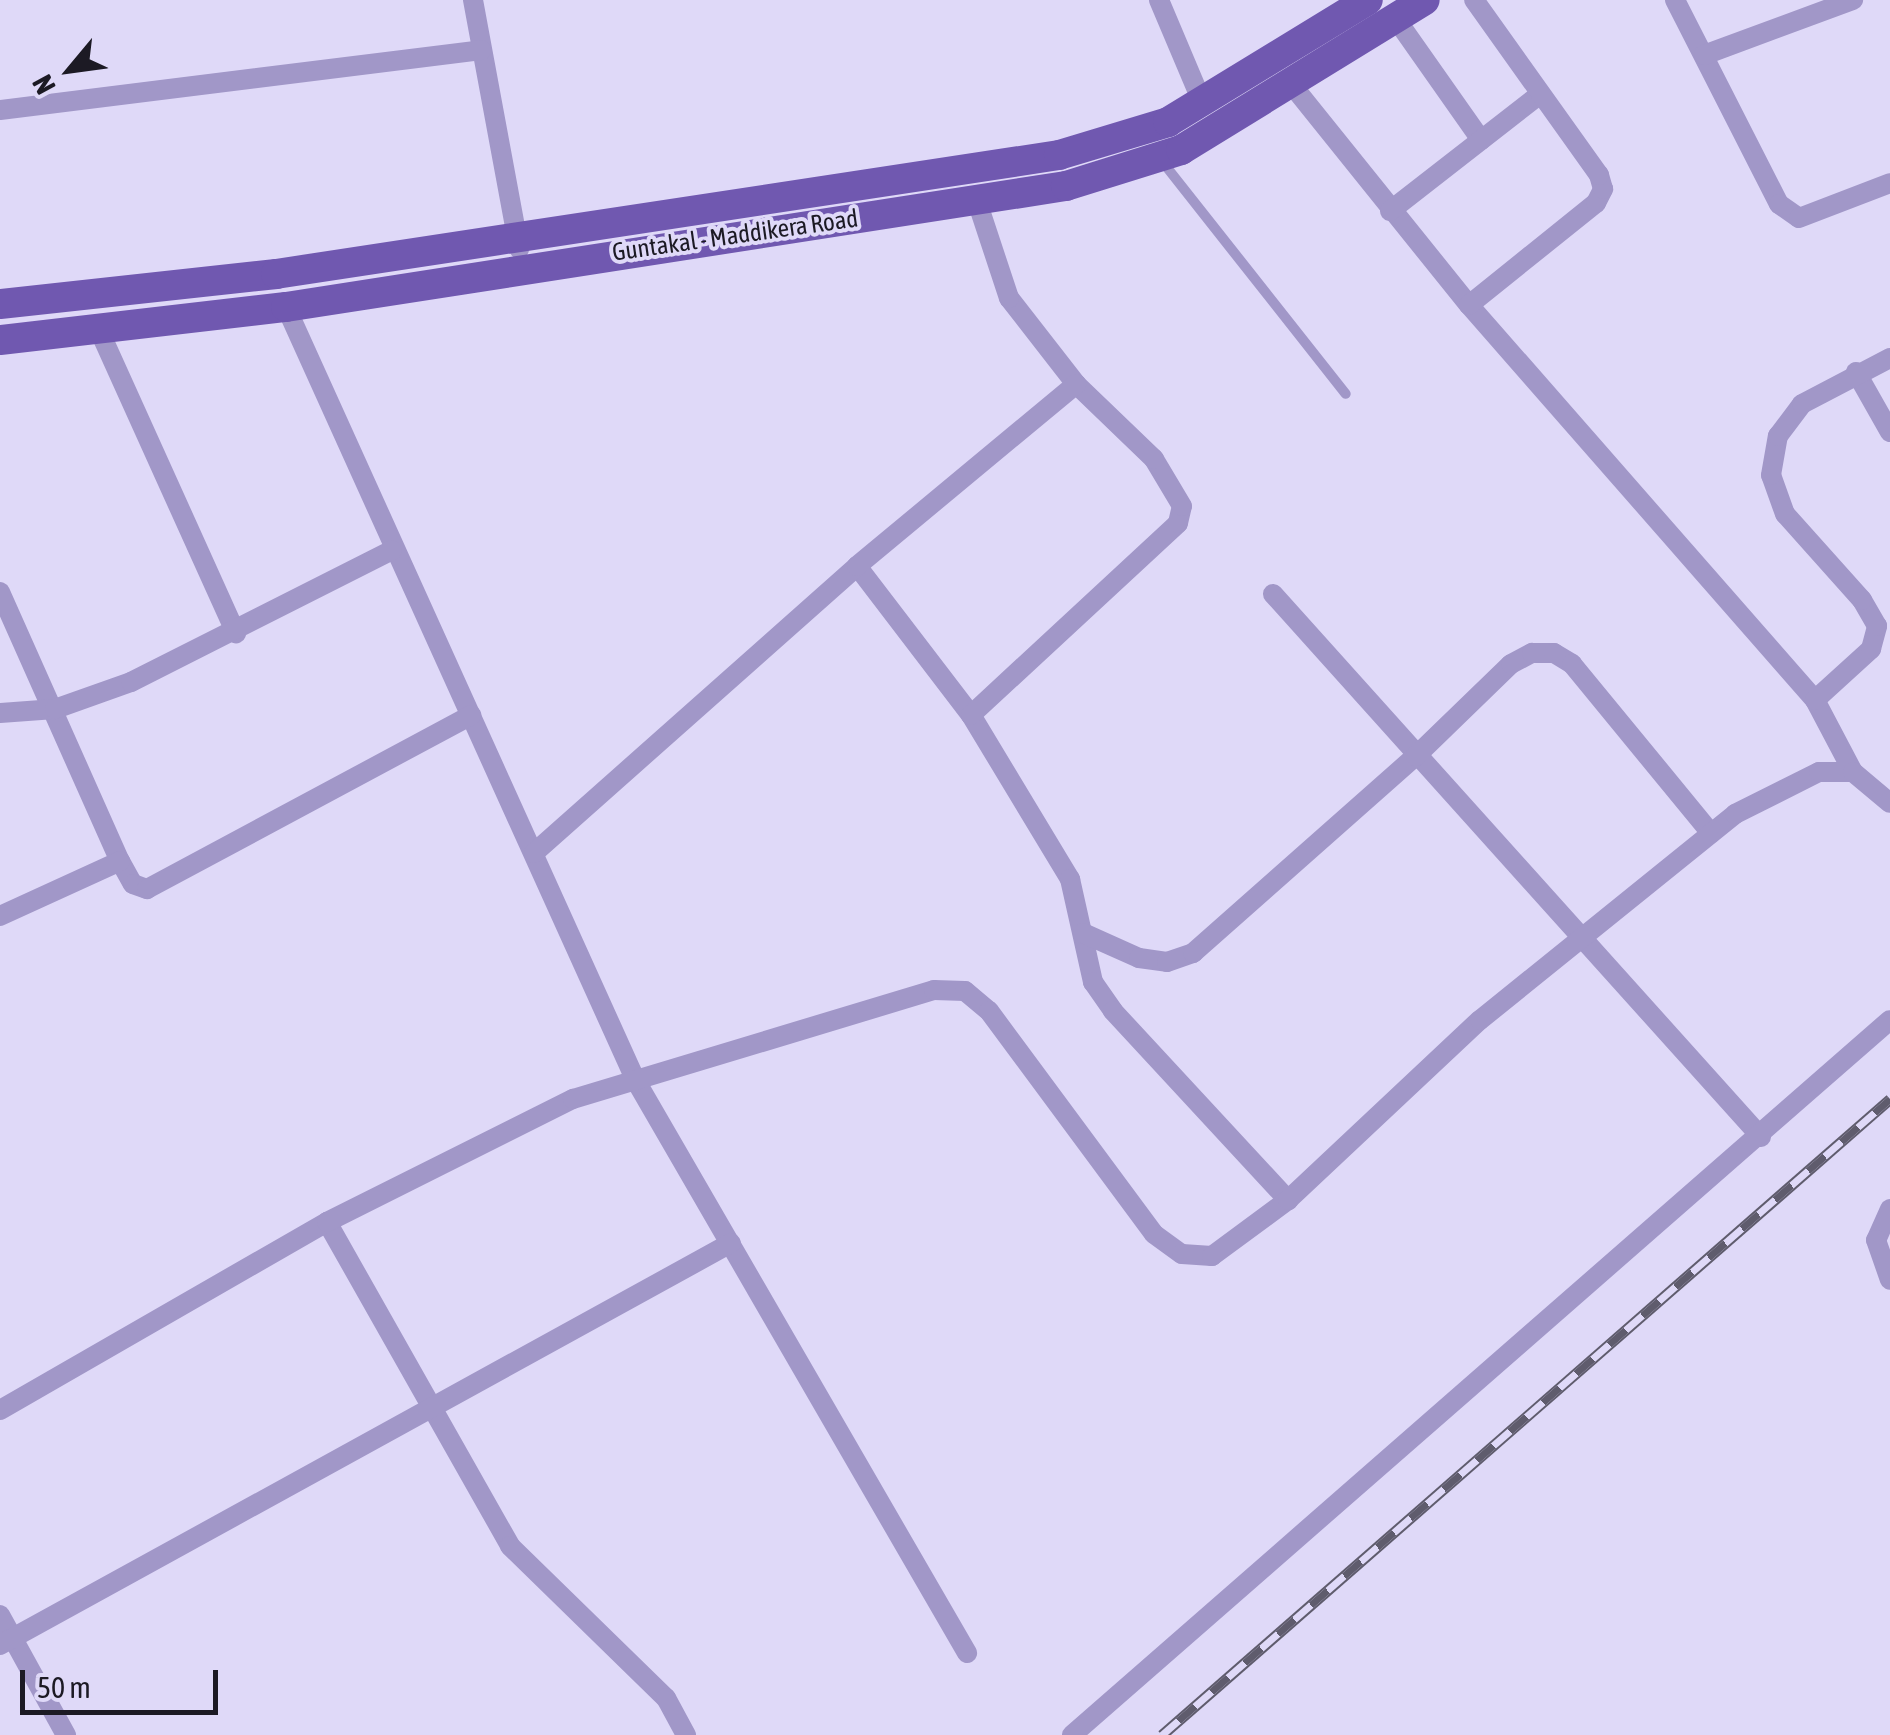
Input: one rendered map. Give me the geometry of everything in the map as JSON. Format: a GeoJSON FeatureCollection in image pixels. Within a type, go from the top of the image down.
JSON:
{"type":"FeatureCollection","features":[{"type":"Feature","properties":{"kind":"main road","name":"Guntakal - Maddikera Road"},"geometry":{"type":"LineString","coordinates":[[0,340],[286,307],[520,266],[1066,186],[1161,159],[1292,85],[1425,0]]}},
{"type":"Feature","properties":{"kind":"main road","name":"Guntakal - Maddikera Road"},"geometry":{"type":"LineString","coordinates":[[0,304],[276,274],[517,233],[1059,155],[1130,138],[1203,104],[1363,1]]}},
{"type":"Feature","properties":{"kind":"street"},"geometry":{"type":"LineString","coordinates":[[473,0],[520,266]]}},
{"type":"Feature","properties":{"kind":"street"},"geometry":{"type":"LineString","coordinates":[[1159,0],[1203,104]]}},
{"type":"Feature","properties":{"kind":"street"},"geometry":{"type":"LineString","coordinates":[[1469,305],[1596,204],[1602,190],[1599,175],[1474,0]]}},
{"type":"Feature","properties":{"kind":"street"},"geometry":{"type":"LineString","coordinates":[[1675,0],[1779,204],[1799,218],[1890,183]]}},
{"type":"Feature","properties":{"kind":"street"},"geometry":{"type":"LineString","coordinates":[[1704,55],[1853,0]]}},
{"type":"Feature","properties":{"kind":"street"},"geometry":{"type":"LineString","coordinates":[[1396,19],[1482,140]]}},
{"type":"Feature","properties":{"kind":"street"},"geometry":{"type":"LineString","coordinates":[[0,110],[482,50]]}},
{"type":"Feature","properties":{"kind":"street"},"geometry":{"type":"LineString","coordinates":[[1292,85],[1469,305],[1815,700],[1852,772],[1890,803]]}},
{"type":"Feature","properties":{"kind":"street"},"geometry":{"type":"LineString","coordinates":[[1390,210],[1539,95]]}},
{"type":"Feature","properties":{"kind":"street"},"geometry":{"type":"LineString","coordinates":[[971,715],[1178,524],[1182,506],[1154,459],[1076,384],[1009,298],[977,200]]}},
{"type":"Feature","properties":{"kind":"street"},"geometry":{"type":"LineString","coordinates":[[286,307],[392,550],[471,714],[636,1081],[967,1653]]}},
{"type":"Feature","properties":{"kind":"street"},"geometry":{"type":"LineString","coordinates":[[99,330],[236,633]]}},
{"type":"Feature","properties":{"kind":"street"},"geometry":{"type":"LineString","coordinates":[[1815,700],[1871,650],[1876,626],[1862,600],[1785,514],[1771,475],[1778,436],[1802,404],[1856,372],[1890,358]]}},
{"type":"Feature","properties":{"kind":"street"},"geometry":{"type":"LineString","coordinates":[[1856,372],[1890,432]]}},
{"type":"Feature","properties":{"kind":"street"},"geometry":{"type":"LineString","coordinates":[[534,853],[857,566],[1076,384]]}},
{"type":"Feature","properties":{"kind":"street"},"geometry":{"type":"LineString","coordinates":[[0,713],[55,709],[236,633],[392,550]]}},
{"type":"Feature","properties":{"kind":"street"},"geometry":{"type":"LineString","coordinates":[[857,566],[971,715],[1070,879],[1094,982],[1113,1011],[1288,1200]]}},
{"type":"Feature","properties":{"kind":"street"},"geometry":{"type":"LineString","coordinates":[[0,592],[120,861],[134,884],[158,886],[471,714]]}},
{"type":"Feature","properties":{"kind":"street"},"geometry":{"type":"LineString","coordinates":[[1273,594],[1760,1136]]}},
{"type":"Feature","properties":{"kind":"street"},"geometry":{"type":"LineString","coordinates":[[1083,933],[1138,958],[1167,962],[1193,953],[1416,756],[1510,664],[1532,653],[1554,653],[1572,664],[1710,832]]}},
{"type":"Feature","properties":{"kind":"street"},"geometry":{"type":"LineString","coordinates":[[0,1410],[327,1222],[573,1099],[934,990],[964,991],[989,1012],[1154,1234],[1182,1254],[1212,1256],[1288,1200],[1480,1020],[1710,832],[1778,787],[1819,772],[1852,772]]}},
{"type":"Feature","properties":{"kind":"street"},"geometry":{"type":"LineString","coordinates":[[0,916],[120,861]]}},
{"type":"Feature","properties":{"kind":"street"},"geometry":{"type":"LineString","coordinates":[[1072,1735],[1420,1435],[1655,1221],[1760,1136],[1890,1020]]}},
{"type":"Feature","properties":{"kind":"street"},"geometry":{"type":"LineString","coordinates":[[1890,1209],[1876,1240],[1890,1280]]}},
{"type":"Feature","properties":{"kind":"street"},"geometry":{"type":"LineString","coordinates":[[327,1222],[510,1546],[666,1698],[686,1735]]}},
{"type":"Feature","properties":{"kind":"street"},"geometry":{"type":"LineString","coordinates":[[6,1641],[730,1243]]}},
{"type":"Feature","properties":{"kind":"street"},"geometry":{"type":"LineString","coordinates":[[0,1615],[6,1641],[66,1735]]}},
{"type":"Feature","properties":{"kind":"lane"},"geometry":{"type":"LineString","coordinates":[[1161,159],[1346,394]]}},
{"type":"Feature","properties":{"kind":"railway"},"geometry":{"type":"LineString","coordinates":[[1162,1735],[1890,1099]]}}]}
